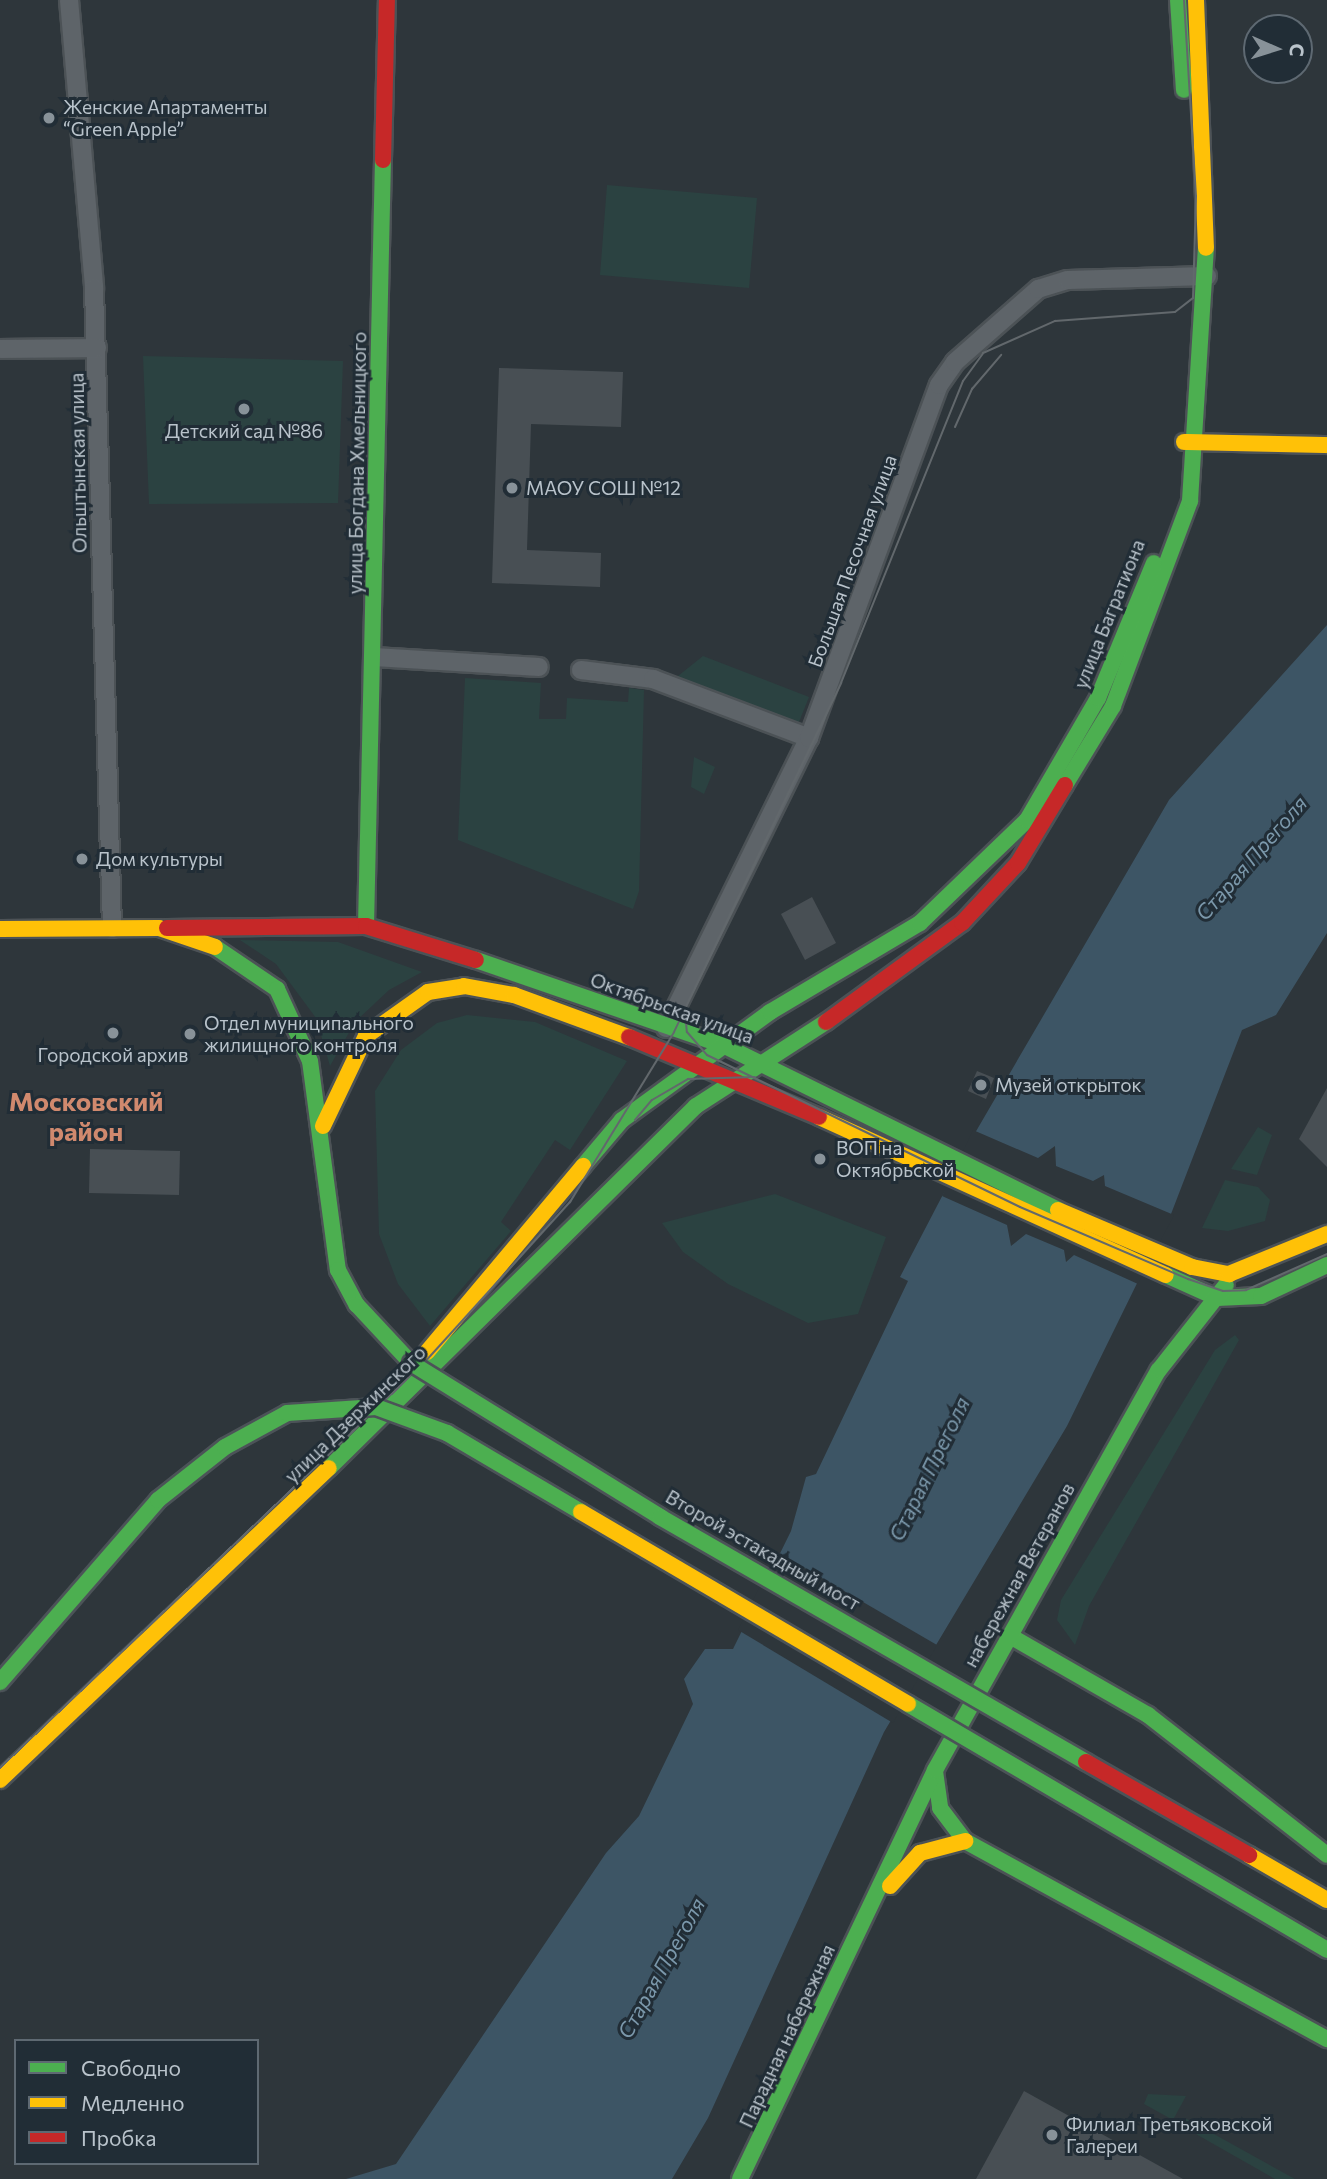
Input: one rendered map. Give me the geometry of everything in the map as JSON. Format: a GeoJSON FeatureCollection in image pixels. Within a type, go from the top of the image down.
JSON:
{"type":"FeatureCollection","features":[{"type":"Feature","properties":{"kind":"main road","name":"улица Богдана Хмельницкого"},"geometry":{"type":"LineString","coordinates":[[366,926],[387,0]]}},
{"type":"Feature","properties":{"kind":"main road","name":"улица Багратиона"},"geometry":{"type":"LineString","coordinates":[[1178,0],[1199,275]]}},
{"type":"Feature","properties":{"kind":"main road","name":"улица Багратиона"},"geometry":{"type":"LineString","coordinates":[[739,1079],[905,970],[962,923],[1018,863],[1076,775],[1142,641],[1190,501],[1199,275],[1196,0]]}},
{"type":"Feature","properties":{"kind":"main road","name":"улица Багратиона"},"geometry":{"type":"LineString","coordinates":[[703,1063],[723,1045],[920,923],[1027,820],[1098,698],[1126,634],[1175,499],[1191,442]]}},
{"type":"Feature","properties":{"kind":"main road"},"geometry":{"type":"LineString","coordinates":[[1191,442],[1327,445]]}},
{"type":"Feature","properties":{"kind":"main road","name":"Октябрьская улица"},"geometry":{"type":"LineString","coordinates":[[0,929],[366,926],[723,1045],[964,1165],[1192,1267],[1229,1274],[1274,1261],[1327,1234]]}},
{"type":"Feature","properties":{"kind":"main road","name":"Второй эстакадный мост"},"geometry":{"type":"LineString","coordinates":[[159,928],[227,951],[277,989],[310,1061],[323,1126],[328,1230],[357,1304],[411,1363],[660,1517],[1327,1900]]}},
{"type":"Feature","properties":{"kind":"main road","name":"Второй эстакадный мост"},"geometry":{"type":"LineString","coordinates":[[323,1126],[336,1088],[366,1036],[428,992],[464,986],[514,995],[703,1063]]}},
{"type":"Feature","properties":{"kind":"main road"},"geometry":{"type":"LineString","coordinates":[[703,1063],[956,1183],[1217,1298],[1261,1296],[1327,1265]]}},
{"type":"Feature","properties":{"kind":"main road","name":"улица Дзержинского"},"geometry":{"type":"LineString","coordinates":[[0,1759],[438,1342],[622,1120],[703,1063]]}},
{"type":"Feature","properties":{"kind":"main road","name":"улица Дзержинского"},"geometry":{"type":"LineString","coordinates":[[0,1780],[434,1368],[696,1106],[739,1079]]}},
{"type":"Feature","properties":{"kind":"main road","name":"набережная Ветеранов"},"geometry":{"type":"LineString","coordinates":[[869,1910],[935,1770],[1159,1370],[1217,1298],[1229,1274]]}},
{"type":"Feature","properties":{"kind":"main road"},"geometry":{"type":"LineString","coordinates":[[0,1682],[158,1500],[225,1447],[287,1413],[376,1407],[447,1433],[1327,1950]]}},
{"type":"Feature","properties":{"kind":"main road"},"geometry":{"type":"LineString","coordinates":[[1010,1636],[1148,1715],[1327,1855]]}},
{"type":"Feature","properties":{"kind":"main road"},"geometry":{"type":"LineString","coordinates":[[935,1770],[940,1808],[965,1841],[1327,2039]]}},
{"type":"Feature","properties":{"kind":"main road"},"geometry":{"type":"LineString","coordinates":[[869,1910],[920,1853],[965,1841]]}},
{"type":"Feature","properties":{"kind":"main road","name":"Парадная набережная"},"geometry":{"type":"LineString","coordinates":[[740,2179],[869,1910]]}},
{"type":"Feature","properties":{"kind":"street","name":"Ольштынская улица"},"geometry":{"type":"LineString","coordinates":[[69,0],[97,348],[112,928]]}},
{"type":"Feature","properties":{"kind":"street","name":"Большая Песочная улица"},"geometry":{"type":"LineString","coordinates":[[666,1028],[809,738],[939,385],[955,362],[1038,289],[1068,280],[1199,275]]}},
{"type":"Feature","properties":{"kind":"street"},"geometry":{"type":"LineString","coordinates":[[0,349],[97,348]]}},
{"type":"Feature","properties":{"kind":"street"},"geometry":{"type":"LineString","coordinates":[[374,657],[539,667]]}},
{"type":"Feature","properties":{"kind":"street"},"geometry":{"type":"LineString","coordinates":[[581,670],[653,679],[809,738]]}},
{"type":"Feature","properties":{"kind":"green space"},"geometry":{"type":"Polygon","coordinates":[[[607,185],[757,198],[749,288],[600,275],[607,185]]]}},
{"type":"Feature","properties":{"kind":"green space"},"geometry":{"type":"Polygon","coordinates":[[[143,356],[343,361],[338,503],[149,504],[143,356]]]}},
{"type":"Feature","properties":{"kind":"green space"},"geometry":{"type":"Polygon","coordinates":[[[703,656],[809,697],[797,727],[673,680],[703,656]]]}},
{"type":"Feature","properties":{"kind":"green space"},"geometry":{"type":"Polygon","coordinates":[[[465,678],[541,683],[539,719],[566,719],[567,698],[628,702],[629,688],[644,690],[639,891],[633,909],[458,840],[465,678]]]}},
{"type":"Feature","properties":{"kind":"green space"},"geometry":{"type":"Polygon","coordinates":[[[694,757],[715,767],[704,794],[691,787],[694,757]]]}},
{"type":"Feature","properties":{"kind":"green space"},"geometry":{"type":"Polygon","coordinates":[[[240,940],[338,942],[422,972],[389,990],[355,1022],[330,1066],[316,1018],[276,964],[240,940]]]}},
{"type":"Feature","properties":{"kind":"green space"},"geometry":{"type":"Polygon","coordinates":[[[467,1015],[535,1022],[627,1061],[570,1150],[555,1140],[501,1222],[511,1231],[430,1326],[398,1284],[379,1234],[375,1091],[401,1050],[437,1023],[467,1015]]]}},
{"type":"Feature","properties":{"kind":"green space"},"geometry":{"type":"Polygon","coordinates":[[[1258,1127],[1272,1135],[1257,1175],[1231,1169],[1258,1127]]]}},
{"type":"Feature","properties":{"kind":"green space"},"geometry":{"type":"Polygon","coordinates":[[[1225,1180],[1258,1187],[1270,1200],[1265,1221],[1228,1231],[1202,1228],[1225,1180]]]}},
{"type":"Feature","properties":{"kind":"green space"},"geometry":{"type":"Polygon","coordinates":[[[775,1194],[886,1237],[858,1314],[808,1323],[728,1284],[683,1252],[662,1223],[775,1194]]]}},
{"type":"Feature","properties":{"kind":"green space"},"geometry":{"type":"Polygon","coordinates":[[[1235,1335],[1239,1340],[1089,1606],[1075,1645],[1057,1620],[1061,1600],[1215,1350],[1235,1335]]]}},
{"type":"Feature","properties":{"kind":"green space"},"geometry":{"type":"Polygon","coordinates":[[[1148,2094],[1186,2096],[1173,2120],[1144,2104],[1148,2094]]]}},
{"type":"Feature","properties":{"kind":"green space"},"geometry":{"type":"Polygon","coordinates":[[[1185,2118],[1295,2179],[1275,2179],[1180,2125],[1185,2118]]]}},
{"type":"Feature","properties":{"kind":"water","name":"Старая Преголя"},"geometry":{"type":"Polygon","coordinates":[[[1327,625],[1327,933],[1276,1015],[1242,1030],[1171,1214],[1067,1426],[884,1732],[708,2118],[672,2179],[346,2179],[396,2164],[606,1853],[639,1816],[693,1704],[684,1679],[705,1649],[733,1649],[791,1531],[806,1477],[816,1474],[908,1281],[900,1277],[975,1133],[1169,800],[1327,625]]]}},
{"type":"Feature","properties":{"kind":"pier"},"geometry":{"type":"Polygon","coordinates":[[[973,1130],[1038,1158],[1055,1146],[1056,1166],[1093,1181],[1104,1175],[1105,1186],[1174,1215],[1138,1284],[1074,1255],[1066,1262],[1064,1250],[1026,1234],[1011,1246],[1007,1225],[942,1196],[973,1130]]]}},
{"type":"Feature","properties":{"kind":"pier"},"geometry":{"type":"Polygon","coordinates":[[[777,1552],[937,1645],[893,1723],[738,1630],[777,1552]]]}},
{"type":"Feature","properties":{"kind":"building","name":"МАОУ СОШ №12"},"geometry":{"type":"Polygon","coordinates":[[[499,368],[623,372],[621,427],[531,424],[527,550],[601,553],[600,587],[492,583],[499,368]]]}},
{"type":"Feature","properties":{"kind":"building"},"geometry":{"type":"Polygon","coordinates":[[[812,897],[836,943],[805,960],[781,914],[812,897]]]}},
{"type":"Feature","properties":{"kind":"building","name":"Музей открыток"},"geometry":{"type":"Polygon","coordinates":[[[977,1071],[994,1078],[986,1099],[968,1091],[977,1071]]]}},
{"type":"Feature","properties":{"kind":"building"},"geometry":{"type":"Polygon","coordinates":[[[1327,1088],[1327,1167],[1299,1139],[1327,1088]]]}},
{"type":"Feature","properties":{"kind":"building"},"geometry":{"type":"Polygon","coordinates":[[[90,1149],[180,1151],[179,1195],[89,1193],[90,1149]]]}},
{"type":"Feature","properties":{"kind":"building","name":"Филиал Третьяковской Галереи"},"geometry":{"type":"Polygon","coordinates":[[[1024,2091],[1183,2179],[976,2179],[1024,2091]]]}},
{"type":"Feature","properties":{"kind":"tram line"},"geometry":{"type":"LineString","coordinates":[[0,1768],[423,1364],[570,1202],[674,1032],[841,683],[963,381],[983,353],[1055,321],[1175,312],[1193,298],[1196,196],[1184,0]]}},
{"type":"Feature","properties":{"kind":"tram line"},"geometry":{"type":"LineString","coordinates":[[955,427],[972,389],[1001,355]]}},
{"type":"Feature","properties":{"kind":"tram line"},"geometry":{"type":"LineString","coordinates":[[685,1011],[687,1032],[707,1055],[1020,1207],[1188,1279],[1223,1291],[1246,1290],[1327,1254]]}},
{"type":"Feature","properties":{"kind":"tram line"},"geometry":{"type":"LineString","coordinates":[[635,1120],[652,1100],[688,1079],[755,1077]]}},
{"type":"Feature","properties":{"kind":"traffic: fast"},"geometry":{"type":"LineString","coordinates":[[1178,0],[1184,90]]}},
{"type":"Feature","properties":{"kind":"traffic: fast"},"geometry":{"type":"LineString","coordinates":[[366,926],[383,160]]}},
{"type":"Feature","properties":{"kind":"traffic: fast"},"geometry":{"type":"LineString","coordinates":[[1065,785],[1113,706],[1190,501],[1206,248]]}},
{"type":"Feature","properties":{"kind":"traffic: fast"},"geometry":{"type":"LineString","coordinates":[[583,1166],[622,1120],[770,1012],[920,923],[1027,820],[1098,698],[1154,563]]}},
{"type":"Feature","properties":{"kind":"traffic: fast"},"geometry":{"type":"LineString","coordinates":[[215,947],[277,989],[310,1061],[338,1270],[357,1305],[411,1363]]}},
{"type":"Feature","properties":{"kind":"traffic: fast"},"geometry":{"type":"LineString","coordinates":[[476,960],[723,1045],[1058,1210]]}},
{"type":"Feature","properties":{"kind":"traffic: fast"},"geometry":{"type":"LineString","coordinates":[[329,1468],[696,1106],[826,1022]]}},
{"type":"Feature","properties":{"kind":"traffic: fast"},"geometry":{"type":"LineString","coordinates":[[1166,1275],[1217,1298],[1261,1296],[1327,1265]]}},
{"type":"Feature","properties":{"kind":"traffic: fast"},"geometry":{"type":"LineString","coordinates":[[740,2179],[935,1770],[1159,1370],[1226,1285]]}},
{"type":"Feature","properties":{"kind":"traffic: fast"},"geometry":{"type":"LineString","coordinates":[[411,1363],[660,1517],[1086,1762]]}},
{"type":"Feature","properties":{"kind":"traffic: fast"},"geometry":{"type":"LineString","coordinates":[[0,1682],[158,1500],[225,1447],[287,1413],[376,1407],[447,1433],[581,1512]]}},
{"type":"Feature","properties":{"kind":"traffic: fast"},"geometry":{"type":"LineString","coordinates":[[1010,1636],[1148,1715],[1327,1855]]}},
{"type":"Feature","properties":{"kind":"traffic: fast"},"geometry":{"type":"LineString","coordinates":[[908,1704],[1327,1950]]}},
{"type":"Feature","properties":{"kind":"traffic: fast"},"geometry":{"type":"LineString","coordinates":[[935,1771],[940,1808],[965,1841],[1327,2039]]}},
{"type":"Feature","properties":{"kind":"traffic: slow"},"geometry":{"type":"LineString","coordinates":[[1196,0],[1206,248]]}},
{"type":"Feature","properties":{"kind":"traffic: slow"},"geometry":{"type":"LineString","coordinates":[[1184,442],[1327,445]]}},
{"type":"Feature","properties":{"kind":"traffic: slow"},"geometry":{"type":"LineString","coordinates":[[0,929],[159,928],[215,947]]}},
{"type":"Feature","properties":{"kind":"traffic: slow"},"geometry":{"type":"LineString","coordinates":[[323,1126],[366,1036],[428,992],[464,986],[514,995],[629,1037]]}},
{"type":"Feature","properties":{"kind":"traffic: slow"},"geometry":{"type":"LineString","coordinates":[[819,1117],[1166,1275]]}},
{"type":"Feature","properties":{"kind":"traffic: slow"},"geometry":{"type":"LineString","coordinates":[[427,1352],[583,1166]]}},
{"type":"Feature","properties":{"kind":"traffic: slow"},"geometry":{"type":"LineString","coordinates":[[1058,1210],[1192,1267],[1229,1274],[1327,1234]]}},
{"type":"Feature","properties":{"kind":"traffic: slow"},"geometry":{"type":"LineString","coordinates":[[0,1780],[329,1468]]}},
{"type":"Feature","properties":{"kind":"traffic: slow"},"geometry":{"type":"LineString","coordinates":[[581,1512],[908,1704]]}},
{"type":"Feature","properties":{"kind":"traffic: slow"},"geometry":{"type":"LineString","coordinates":[[890,1886],[920,1853],[965,1841]]}},
{"type":"Feature","properties":{"kind":"traffic: slow"},"geometry":{"type":"LineString","coordinates":[[1249,1855],[1327,1900]]}},
{"type":"Feature","properties":{"kind":"traffic: jam"},"geometry":{"type":"LineString","coordinates":[[383,160],[387,0]]}},
{"type":"Feature","properties":{"kind":"traffic: jam"},"geometry":{"type":"LineString","coordinates":[[826,1022],[962,923],[1018,863],[1065,785]]}},
{"type":"Feature","properties":{"kind":"traffic: jam"},"geometry":{"type":"LineString","coordinates":[[167,928],[366,926],[476,960]]}},
{"type":"Feature","properties":{"kind":"traffic: jam"},"geometry":{"type":"LineString","coordinates":[[629,1037],[819,1117]]}},
{"type":"Feature","properties":{"kind":"traffic: jam"},"geometry":{"type":"LineString","coordinates":[[1086,1762],[1249,1855]]}},
{"type":"Feature","properties":{"kind":"place","name":"Женские Апартаменты “Green Apple”"},"geometry":{"type":"Point","coordinates":[49,118]}},
{"type":"Feature","properties":{"kind":"place","name":"Детский сад №86"},"geometry":{"type":"Point","coordinates":[244,409]}},
{"type":"Feature","properties":{"kind":"place","name":"МАОУ СОШ №12"},"geometry":{"type":"Point","coordinates":[512,488]}},
{"type":"Feature","properties":{"kind":"place","name":"Дом культуры"},"geometry":{"type":"Point","coordinates":[82,859]}},
{"type":"Feature","properties":{"kind":"place","name":"Городской архив"},"geometry":{"type":"Point","coordinates":[113,1033]}},
{"type":"Feature","properties":{"kind":"place","name":"Отдел муниципального жилищного контроля"},"geometry":{"type":"Point","coordinates":[190,1034]}},
{"type":"Feature","properties":{"kind":"place","name":"Музей открыток"},"geometry":{"type":"Point","coordinates":[981,1085]}},
{"type":"Feature","properties":{"kind":"place","name":"ВОП на Октябрьской"},"geometry":{"type":"Point","coordinates":[820,1159]}},
{"type":"Feature","properties":{"kind":"place","name":"Филиал Третьяковской Галереи"},"geometry":{"type":"Point","coordinates":[1052,2135]}},
{"type":"Feature","properties":{"kind":"district","name":"Московский район"},"geometry":{"type":"Point","coordinates":[86,1116]}}]}
